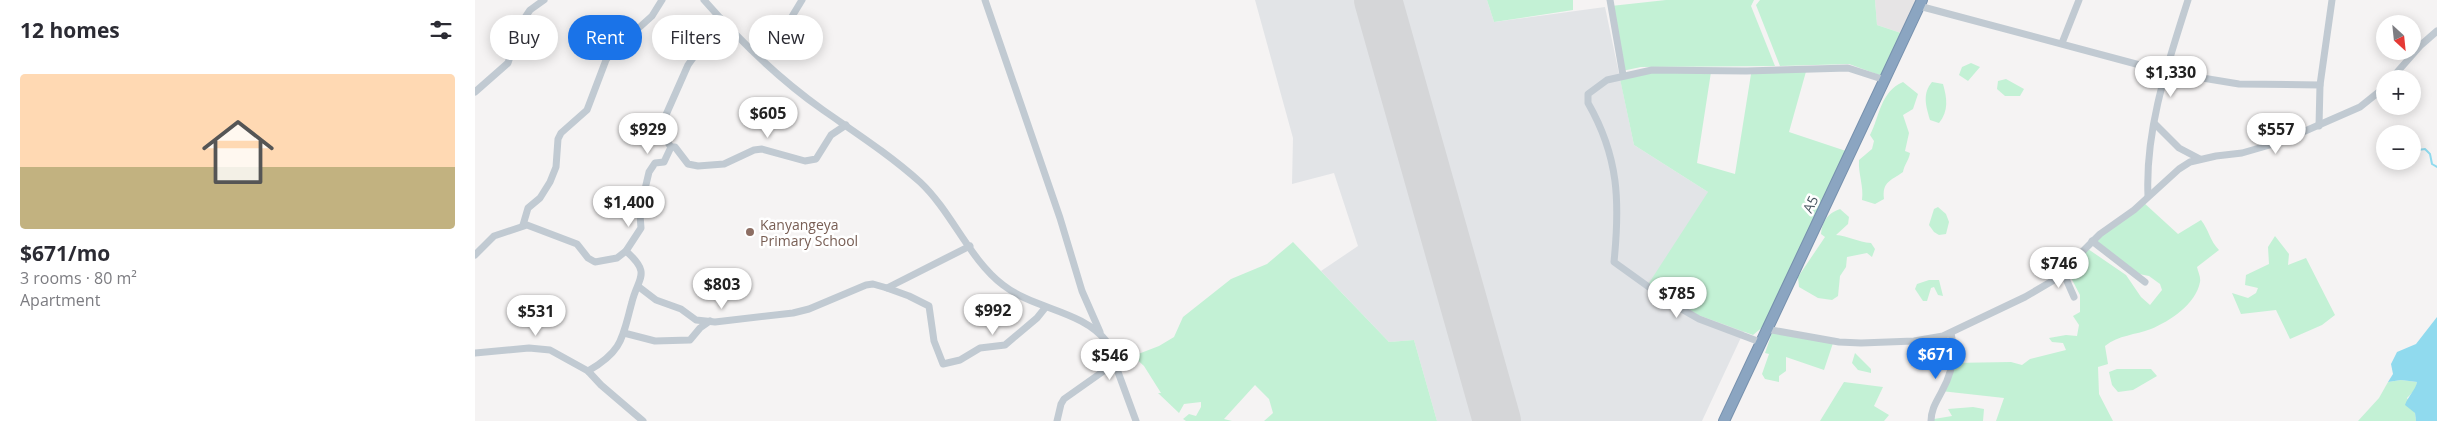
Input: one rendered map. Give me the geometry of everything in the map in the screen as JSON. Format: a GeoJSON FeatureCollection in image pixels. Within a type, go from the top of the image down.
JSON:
{"type":"FeatureCollection","features":[{"type":"Feature","properties":{"kind":"highway","name":"A5"},"geometry":{"type":"LineString","coordinates":[[1724,421],[1759,342],[1921,3]]}},
{"type":"Feature","properties":{"kind":"street"},"geometry":{"type":"LineString","coordinates":[[475,92],[507,63],[520,25],[530,10],[544,0]]}},
{"type":"Feature","properties":{"kind":"street"},"geometry":{"type":"LineString","coordinates":[[523,225],[527,208],[546,191],[554,174],[561,132],[587,110],[606,60],[611,53],[652,16],[662,0]]}},
{"type":"Feature","properties":{"kind":"street"},"geometry":{"type":"LineString","coordinates":[[704,0],[717,15]]}},
{"type":"Feature","properties":{"kind":"street"},"geometry":{"type":"LineString","coordinates":[[793,15],[802,0]]}},
{"type":"Feature","properties":{"kind":"street"},"geometry":{"type":"LineString","coordinates":[[985,0],[1060,218],[1082,291],[1100,333]]}},
{"type":"Feature","properties":{"kind":"street"},"geometry":{"type":"LineString","coordinates":[[1610,0],[1623,75]]}},
{"type":"Feature","properties":{"kind":"street"},"geometry":{"type":"LineString","coordinates":[[2063,43],[2079,0]]}},
{"type":"Feature","properties":{"kind":"street"},"geometry":{"type":"LineString","coordinates":[[2148,196],[2148,162],[2155,124],[2166,72],[2189,0]]}},
{"type":"Feature","properties":{"kind":"street"},"geometry":{"type":"LineString","coordinates":[[2319,126],[2320,85],[2332,0]]}},
{"type":"Feature","properties":{"kind":"street"},"geometry":{"type":"LineString","coordinates":[[1921,3],[2166,72],[2239,84],[2320,85]]}},
{"type":"Feature","properties":{"kind":"street"},"geometry":{"type":"LineString","coordinates":[[2399,70],[2421,45],[2437,32]]}},
{"type":"Feature","properties":{"kind":"street"},"geometry":{"type":"LineString","coordinates":[[739,37],[749,47]]}},
{"type":"Feature","properties":{"kind":"street"},"geometry":{"type":"LineString","coordinates":[[692,60],[665,118],[658,120],[655,126],[657,135],[666,140],[671,147],[675,147],[688,164],[693,166],[724,164],[754,150],[762,149],[805,161],[816,159],[831,134],[846,125]]}},
{"type":"Feature","properties":{"kind":"street"},"geometry":{"type":"LineString","coordinates":[[762,60],[822,109],[846,125],[921,184],[955,223],[981,262],[1004,286],[1045,308],[1086,322],[1100,333],[1107,342],[1136,421]]}},
{"type":"Feature","properties":{"kind":"street"},"geometry":{"type":"LineString","coordinates":[[1759,342],[1699,319],[1671,304],[1614,262],[1619,213],[1612,158],[1599,124],[1588,103],[1588,94],[1607,80],[1652,70],[1746,71],[1848,68],[1885,80]]}},
{"type":"Feature","properties":{"kind":"street"},"geometry":{"type":"LineString","coordinates":[[1766,329],[1839,342],[1861,343],[1921,340],[1951,333],[2025,297],[2063,272],[2092,241],[2179,169],[2200,159],[2262,149],[2319,126],[2360,106],[2376,94]]}},
{"type":"Feature","properties":{"kind":"street"},"geometry":{"type":"LineString","coordinates":[[2155,124],[2179,148],[2200,159]]}},
{"type":"Feature","properties":{"kind":"street"},"geometry":{"type":"LineString","coordinates":[[475,255],[494,236],[523,225],[577,244],[588,258],[595,262],[617,258],[626,251],[641,228],[639,201],[645,189],[649,172],[655,163],[664,162],[671,147]]}},
{"type":"Feature","properties":{"kind":"street"},"geometry":{"type":"LineString","coordinates":[[614,193],[645,189]]}},
{"type":"Feature","properties":{"kind":"street"},"geometry":{"type":"LineString","coordinates":[[2092,241],[2145,282]]}},
{"type":"Feature","properties":{"kind":"street"},"geometry":{"type":"LineString","coordinates":[[887,288],[970,246]]}},
{"type":"Feature","properties":{"kind":"street"},"geometry":{"type":"LineString","coordinates":[[588,371],[611,355],[622,341],[641,275],[638,262],[626,251]]}},
{"type":"Feature","properties":{"kind":"street"},"geometry":{"type":"LineString","coordinates":[[2063,272],[2074,297]]}},
{"type":"Feature","properties":{"kind":"street"},"geometry":{"type":"LineString","coordinates":[[639,287],[657,300],[681,308],[696,320],[710,321],[793,313],[809,309],[865,285],[873,284],[909,296],[929,306],[934,341],[943,364],[960,360],[980,348],[1005,345],[1037,318],[1045,308]]}},
{"type":"Feature","properties":{"kind":"street"},"geometry":{"type":"LineString","coordinates":[[624,333],[655,341],[690,340],[700,328],[710,321]]}},
{"type":"Feature","properties":{"kind":"street"},"geometry":{"type":"LineString","coordinates":[[1931,421],[1933,408],[1944,388],[1952,364],[1953,342],[1951,333]]}},
{"type":"Feature","properties":{"kind":"street"},"geometry":{"type":"LineString","coordinates":[[475,353],[540,348],[562,355],[588,371],[597,382],[643,421]]}},
{"type":"Feature","properties":{"kind":"street"},"geometry":{"type":"LineString","coordinates":[[1057,421],[1064,399],[1115,363]]}},
{"type":"Feature","properties":{"kind":"shaded area"},"geometry":{"type":"Polygon","coordinates":[[[1255,0],[1487,0],[1494,22],[1605,7],[1634,145],[1708,192],[1698,315],[1744,331],[1702,421],[1437,421],[1414,340],[1389,342],[1321,271],[1358,246],[1334,173],[1292,184],[1293,138],[1255,0]]]}},
{"type":"Feature","properties":{"kind":"shaded area"},"geometry":{"type":"Polygon","coordinates":[[[1875,0],[1916,0],[1901,33],[1877,25],[1875,0]]]}},
{"type":"Feature","properties":{"kind":"green space"},"geometry":{"type":"Polygon","coordinates":[[[1487,0],[1573,0],[1573,10],[1494,22],[1487,0]]]}},
{"type":"Feature","properties":{"kind":"green space"},"geometry":{"type":"Polygon","coordinates":[[[1666,0],[1754,0],[1751,6],[1775,66],[1641,67],[1622,71],[1611,6],[1666,0]]]}},
{"type":"Feature","properties":{"kind":"green space"},"geometry":{"type":"Polygon","coordinates":[[[1760,0],[1875,0],[1877,25],[1901,33],[1882,76],[1849,64],[1780,66],[1756,5],[1760,0]]]}},
{"type":"Feature","properties":{"kind":"green space"},"geometry":{"type":"Polygon","coordinates":[[[1971,63],[1980,67],[1968,81],[1959,75],[1962,67],[1971,63]]]}},
{"type":"Feature","properties":{"kind":"green space"},"geometry":{"type":"Polygon","coordinates":[[[1752,68],[1807,68],[1789,132],[1846,151],[1765,325],[1753,335],[1698,315],[1649,283],[1708,192],[1634,145],[1620,79],[1645,73],[1711,72],[1697,163],[1735,174],[1752,68]]]}},
{"type":"Feature","properties":{"kind":"green space"},"geometry":{"type":"Polygon","coordinates":[[[2006,79],[2024,89],[2020,96],[2005,96],[1997,89],[1998,81],[2006,79]]]}},
{"type":"Feature","properties":{"kind":"green space"},"geometry":{"type":"Polygon","coordinates":[[[1903,82],[1918,94],[1913,109],[1903,115],[1909,133],[1905,151],[1910,153],[1903,172],[1888,182],[1884,188],[1884,199],[1875,204],[1862,200],[1859,160],[1872,149],[1874,141],[1870,135],[1885,98],[1895,86],[1903,82]]]}},
{"type":"Feature","properties":{"kind":"green space"},"geometry":{"type":"Polygon","coordinates":[[[1932,82],[1943,84],[1945,94],[1946,109],[1939,123],[1930,120],[1926,105],[1927,91],[1932,82]]]}},
{"type":"Feature","properties":{"kind":"green space"},"geometry":{"type":"Polygon","coordinates":[[[2143,202],[2178,234],[2201,220],[2219,250],[2197,267],[2200,276],[2198,290],[2181,311],[2158,326],[2121,337],[2105,346],[2108,364],[2098,367],[2099,394],[2113,421],[1996,421],[2004,398],[1941,391],[1950,363],[2011,362],[2022,365],[2030,359],[2066,350],[2063,343],[2052,342],[2049,338],[2066,335],[2077,336],[2079,325],[2073,316],[2080,312],[2080,295],[2069,274],[2088,249],[2126,275],[2141,297],[2150,305],[2162,290],[2160,284],[2149,276],[2139,274],[2096,241],[2143,202]]]}},
{"type":"Feature","properties":{"kind":"green space"},"geometry":{"type":"Polygon","coordinates":[[[1938,207],[1946,214],[1949,222],[1946,234],[1939,235],[1929,225],[1934,209],[1938,207]]]}},
{"type":"Feature","properties":{"kind":"green space"},"geometry":{"type":"Polygon","coordinates":[[[1840,209],[1849,217],[1848,224],[1836,235],[1871,243],[1875,249],[1872,257],[1867,253],[1847,257],[1846,267],[1840,276],[1838,296],[1832,300],[1818,298],[1799,287],[1798,277],[1825,237],[1821,234],[1824,221],[1829,215],[1840,209]]]}},
{"type":"Feature","properties":{"kind":"green space"},"geometry":{"type":"Polygon","coordinates":[[[2275,236],[2289,254],[2288,265],[2306,258],[2335,315],[2322,325],[2290,339],[2276,310],[2241,314],[2232,293],[2248,298],[2256,293],[2258,288],[2245,285],[2246,275],[2269,264],[2268,247],[2275,236]]]}},
{"type":"Feature","properties":{"kind":"green space"},"geometry":{"type":"Polygon","coordinates":[[[1293,242],[1389,342],[1414,340],[1437,421],[1264,421],[1273,413],[1269,399],[1255,385],[1224,419],[1232,421],[1186,421],[1183,419],[1189,414],[1196,416],[1201,407],[1201,402],[1184,404],[1179,413],[1158,393],[1161,393],[1144,366],[1133,356],[1159,346],[1174,337],[1183,317],[1231,279],[1267,264],[1293,242]]]}},
{"type":"Feature","properties":{"kind":"green space"},"geometry":{"type":"Polygon","coordinates":[[[1929,280],[1939,280],[1943,296],[1938,295],[1934,287],[1931,288],[1927,301],[1923,301],[1915,289],[1917,284],[1929,280]]]}},
{"type":"Feature","properties":{"kind":"green space"},"geometry":{"type":"Polygon","coordinates":[[[1772,333],[1833,343],[1824,370],[1786,357],[1786,371],[1779,376],[1779,382],[1765,379],[1762,374],[1769,354],[1765,353],[1772,333]]]}},
{"type":"Feature","properties":{"kind":"green space"},"geometry":{"type":"Polygon","coordinates":[[[1855,353],[1871,369],[1871,373],[1858,370],[1852,363],[1855,353]]]}},
{"type":"Feature","properties":{"kind":"green space"},"geometry":{"type":"Polygon","coordinates":[[[2117,369],[2151,369],[2157,376],[2133,390],[2118,392],[2112,385],[2109,372],[2117,369]]]}},
{"type":"Feature","properties":{"kind":"green space"},"geometry":{"type":"Polygon","coordinates":[[[2401,380],[2417,382],[2415,390],[2407,398],[2415,413],[2416,421],[2358,421],[2379,398],[2388,382],[2401,380]]]}},
{"type":"Feature","properties":{"kind":"green space"},"geometry":{"type":"Polygon","coordinates":[[[1844,382],[1883,387],[1874,406],[1889,415],[1884,421],[1820,421],[1844,382]]]}},
{"type":"Feature","properties":{"kind":"green space"},"geometry":{"type":"Polygon","coordinates":[[[1973,407],[1984,409],[1983,421],[1933,421],[1934,419],[1952,416],[1948,409],[1973,407]]]}},
{"type":"Feature","properties":{"kind":"water"},"geometry":{"type":"Polygon","coordinates":[[[2437,317],[2437,421],[2416,421],[2415,413],[2405,405],[2417,382],[2401,380],[2388,382],[2393,374],[2391,364],[2397,352],[2416,344],[2437,317]]]}},
{"type":"Feature","properties":{"kind":"waterway"},"geometry":{"type":"LineString","coordinates":[[2421,150],[2425,149],[2430,154],[2432,164],[2437,167]]}},
{"type":"Feature","properties":{"kind":"runway"},"geometry":{"type":"LineString","coordinates":[[1378,0],[1497,421]]}},
{"type":"Feature","properties":{"kind":"place","name":"Kanyangeya Primary School"},"geometry":{"type":"Point","coordinates":[750,232]}}]}
